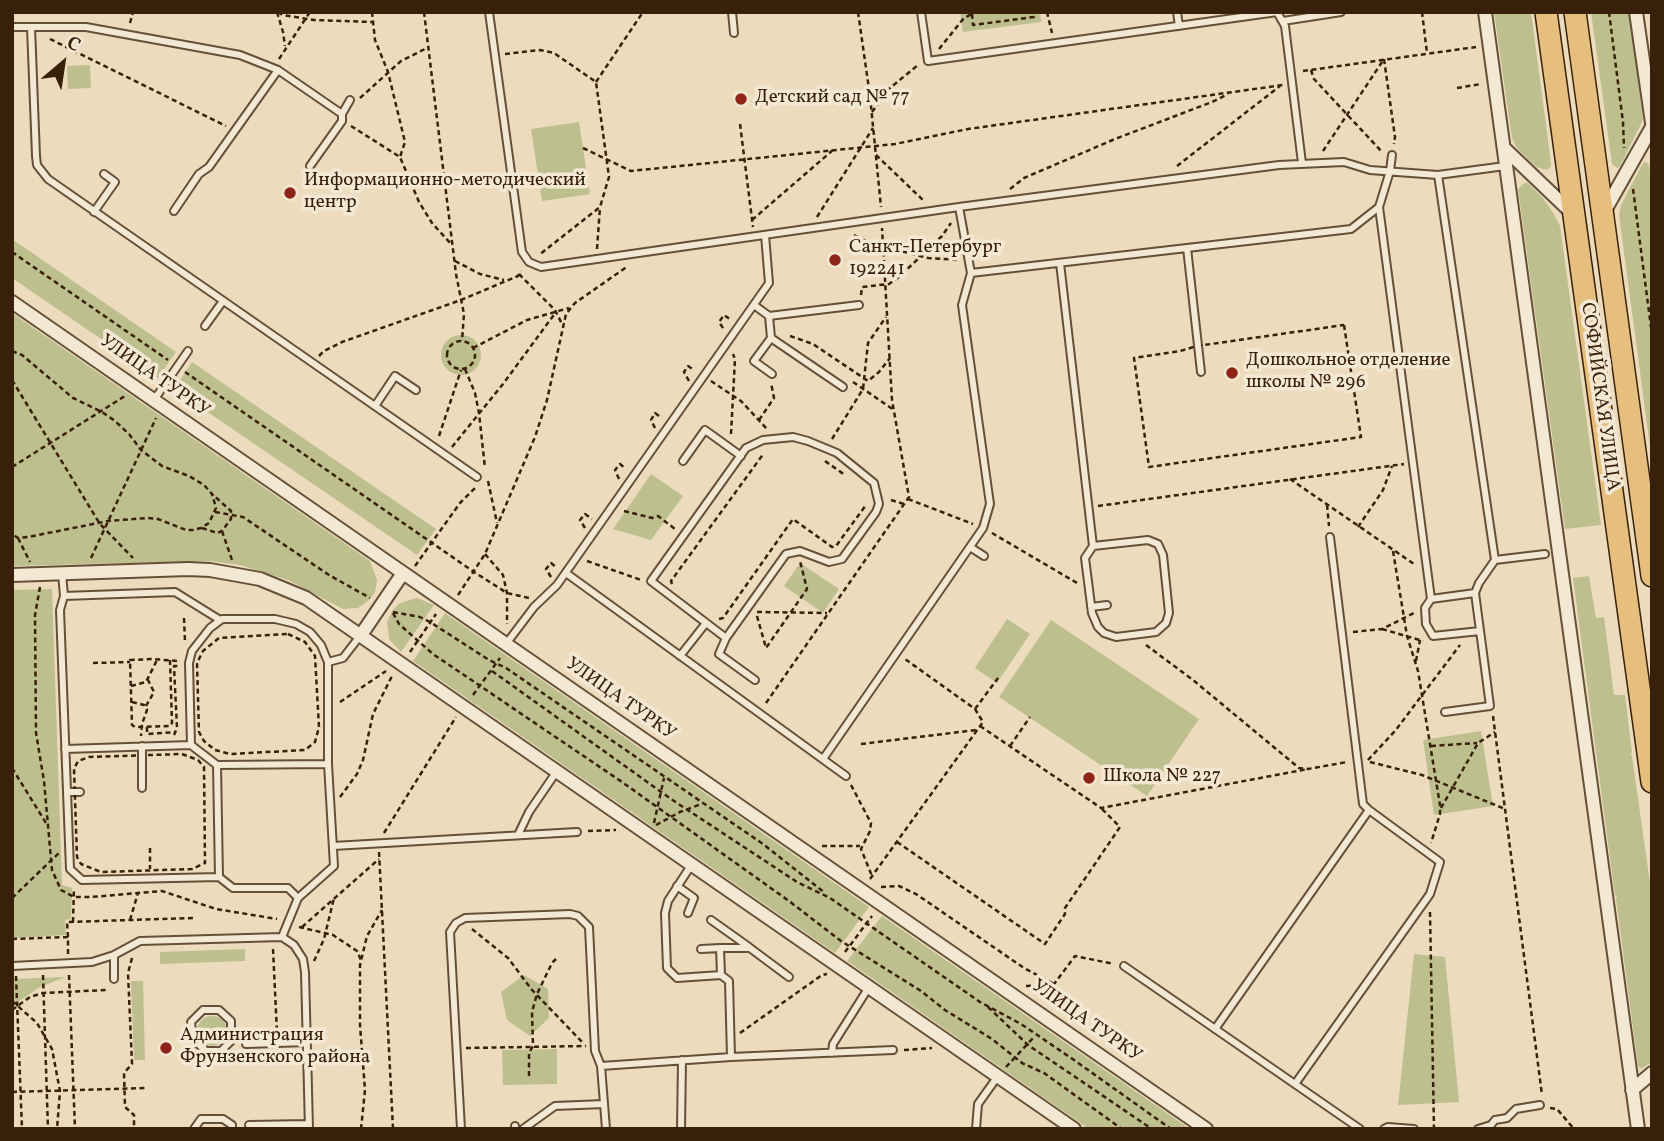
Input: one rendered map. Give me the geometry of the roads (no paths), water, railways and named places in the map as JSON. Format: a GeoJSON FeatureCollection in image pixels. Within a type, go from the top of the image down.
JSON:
{"type":"FeatureCollection","features":[{"type":"Feature","properties":{"kind":"main road","name":"СОФИЙСКАЯ УЛИЦА"},"geometry":{"type":"LineString","coordinates":[[1546,12],[1652,782]]}},
{"type":"Feature","properties":{"kind":"main road","name":"СОФИЙСКАЯ УЛИЦА"},"geometry":{"type":"LineString","coordinates":[[1575,12],[1652,576]]}},
{"type":"Feature","properties":{"kind":"main road"},"geometry":{"type":"LineString","coordinates":[[1595,374],[1624,370]]}},
{"type":"Feature","properties":{"kind":"street"},"geometry":{"type":"LineString","coordinates":[[1485,12],[1638,1129]]}},
{"type":"Feature","properties":{"kind":"street"},"geometry":{"type":"LineString","coordinates":[[1603,216],[1652,125],[1636,12]]}},
{"type":"Feature","properties":{"kind":"street"},"geometry":{"type":"LineString","coordinates":[[1504,148],[1573,214]]}},
{"type":"Feature","properties":{"kind":"street","name":"УЛИЦА ТУРКУ"},"geometry":{"type":"LineString","coordinates":[[12,302],[1206,1129]]}},
{"type":"Feature","properties":{"kind":"street"},"geometry":{"type":"LineString","coordinates":[[12,575],[188,569],[233,573],[260,579],[296,593],[327,610],[1074,1129]]}},
{"type":"Feature","properties":{"kind":"street"},"geometry":{"type":"LineString","coordinates":[[361,635],[403,573]]}},
{"type":"Feature","properties":{"kind":"street"},"geometry":{"type":"LineString","coordinates":[[1632,1090],[1652,1073]]}},
{"type":"Feature","properties":{"kind":"lane"},"geometry":{"type":"LineString","coordinates":[[489,12],[522,253],[529,262],[541,267],[959,207],[1302,163],[1344,162],[1370,170],[1438,175],[1506,166]]}},
{"type":"Feature","properties":{"kind":"lane"},"geometry":{"type":"LineString","coordinates":[[732,12],[734,33]]}},
{"type":"Feature","properties":{"kind":"lane"},"geometry":{"type":"LineString","coordinates":[[921,12],[928,61],[1277,12],[1283,21],[1302,163]]}},
{"type":"Feature","properties":{"kind":"lane"},"geometry":{"type":"LineString","coordinates":[[1177,12],[1179,26]]}},
{"type":"Feature","properties":{"kind":"lane"},"geometry":{"type":"LineString","coordinates":[[1283,21],[1341,12]]}},
{"type":"Feature","properties":{"kind":"lane"},"geometry":{"type":"LineString","coordinates":[[12,27],[86,27],[240,55],[276,69],[342,117]]}},
{"type":"Feature","properties":{"kind":"lane"},"geometry":{"type":"LineString","coordinates":[[31,27],[37,165],[48,179],[479,478]]}},
{"type":"Feature","properties":{"kind":"lane"},"geometry":{"type":"LineString","coordinates":[[174,211],[199,174],[209,167],[276,69]]}},
{"type":"Feature","properties":{"kind":"lane"},"geometry":{"type":"LineString","coordinates":[[310,166],[350,100]]}},
{"type":"Feature","properties":{"kind":"lane"},"geometry":{"type":"LineString","coordinates":[[1392,159],[1379,207],[1431,599],[1425,608],[1426,624],[1433,636],[1480,631]]}},
{"type":"Feature","properties":{"kind":"lane"},"geometry":{"type":"LineString","coordinates":[[94,212],[115,182],[104,174]]}},
{"type":"Feature","properties":{"kind":"lane"},"geometry":{"type":"LineString","coordinates":[[1438,175],[1495,560],[1475,593],[1490,706],[1445,712]]}},
{"type":"Feature","properties":{"kind":"lane"},"geometry":{"type":"LineString","coordinates":[[823,759],[971,547],[983,528],[990,503],[962,305],[971,273],[959,207]]}},
{"type":"Feature","properties":{"kind":"lane"},"geometry":{"type":"LineString","coordinates":[[971,273],[1351,229],[1379,207]]}},
{"type":"Feature","properties":{"kind":"lane"},"geometry":{"type":"LineString","coordinates":[[506,644],[534,607],[557,585],[563,571],[576,558],[769,283],[765,235]]}},
{"type":"Feature","properties":{"kind":"lane"},"geometry":{"type":"LineString","coordinates":[[1187,248],[1201,372]]}},
{"type":"Feature","properties":{"kind":"lane"},"geometry":{"type":"LineString","coordinates":[[1060,263],[1093,546],[1085,558],[1091,607],[1098,627],[1104,633],[1116,637],[1156,632],[1166,623],[1169,613],[1163,555],[1158,544],[1148,540],[1093,546]]}},
{"type":"Feature","properties":{"kind":"lane"},"geometry":{"type":"LineString","coordinates":[[205,326],[223,300]]}},
{"type":"Feature","properties":{"kind":"lane"},"geometry":{"type":"LineString","coordinates":[[754,305],[769,316],[859,305]]}},
{"type":"Feature","properties":{"kind":"lane"},"geometry":{"type":"LineString","coordinates":[[769,316],[771,338],[754,361],[772,374]]}},
{"type":"Feature","properties":{"kind":"lane"},"geometry":{"type":"LineString","coordinates":[[771,338],[843,387]]}},
{"type":"Feature","properties":{"kind":"lane"},"geometry":{"type":"LineString","coordinates":[[158,403],[188,351]]}},
{"type":"Feature","properties":{"kind":"lane"},"geometry":{"type":"LineString","coordinates":[[375,406],[395,376],[416,390]]}},
{"type":"Feature","properties":{"kind":"lane"},"geometry":{"type":"LineString","coordinates":[[683,461],[705,430],[741,456]]}},
{"type":"Feature","properties":{"kind":"lane"},"geometry":{"type":"LineString","coordinates":[[726,638],[651,581],[746,448],[763,440],[793,437],[826,448],[874,483],[879,504],[842,559],[829,562],[797,551],[786,554],[726,638],[719,654],[755,680]]}},
{"type":"Feature","properties":{"kind":"lane"},"geometry":{"type":"LineString","coordinates":[[1296,1084],[1430,894],[1440,862],[1363,804],[1330,537]]}},
{"type":"Feature","properties":{"kind":"lane"},"geometry":{"type":"LineString","coordinates":[[971,547],[984,556]]}},
{"type":"Feature","properties":{"kind":"lane"},"geometry":{"type":"LineString","coordinates":[[1495,560],[1545,554]]}},
{"type":"Feature","properties":{"kind":"lane"},"geometry":{"type":"LineString","coordinates":[[563,571],[846,776]]}},
{"type":"Feature","properties":{"kind":"lane"},"geometry":{"type":"LineString","coordinates":[[62,573],[64,596],[60,610],[65,748],[74,792],[70,869],[82,880],[219,877],[233,888],[288,888],[298,898]]}},
{"type":"Feature","properties":{"kind":"lane"},"geometry":{"type":"LineString","coordinates":[[64,596],[175,592],[220,621]]}},
{"type":"Feature","properties":{"kind":"lane"},"geometry":{"type":"LineString","coordinates":[[1431,599],[1475,593]]}},
{"type":"Feature","properties":{"kind":"lane"},"geometry":{"type":"LineString","coordinates":[[1091,607],[1107,605]]}},
{"type":"Feature","properties":{"kind":"lane"},"geometry":{"type":"LineString","coordinates":[[191,744],[189,663],[192,651],[211,628],[222,618],[275,619],[296,624],[310,632],[321,645],[328,662],[328,764],[334,866],[298,898],[285,939]]}},
{"type":"Feature","properties":{"kind":"lane"},"geometry":{"type":"LineString","coordinates":[[680,656],[706,623]]}},
{"type":"Feature","properties":{"kind":"lane"},"geometry":{"type":"LineString","coordinates":[[328,662],[343,658],[361,635]]}},
{"type":"Feature","properties":{"kind":"lane"},"geometry":{"type":"LineString","coordinates":[[65,748],[142,740],[191,744],[217,765],[328,764]]}},
{"type":"Feature","properties":{"kind":"lane"},"geometry":{"type":"LineString","coordinates":[[142,740],[142,788]]}},
{"type":"Feature","properties":{"kind":"lane"},"geometry":{"type":"LineString","coordinates":[[217,765],[219,877]]}},
{"type":"Feature","properties":{"kind":"lane"},"geometry":{"type":"LineString","coordinates":[[518,835],[557,770]]}},
{"type":"Feature","properties":{"kind":"lane"},"geometry":{"type":"LineString","coordinates":[[1215,1029],[1369,810]]}},
{"type":"Feature","properties":{"kind":"lane"},"geometry":{"type":"LineString","coordinates":[[333,846],[580,832]]}},
{"type":"Feature","properties":{"kind":"lane"},"geometry":{"type":"LineString","coordinates":[[692,864],[668,901],[665,913],[667,968],[677,978],[721,975],[729,981],[731,1057]]}},
{"type":"Feature","properties":{"kind":"lane"},"geometry":{"type":"LineString","coordinates":[[677,886],[694,898],[688,913]]}},
{"type":"Feature","properties":{"kind":"lane"},"geometry":{"type":"LineString","coordinates":[[461,1129],[450,932],[456,923],[465,918],[570,914],[584,920],[589,927],[595,1046],[601,1066],[606,1129]]}},
{"type":"Feature","properties":{"kind":"lane"},"geometry":{"type":"LineString","coordinates":[[711,920],[789,977]]}},
{"type":"Feature","properties":{"kind":"lane"},"geometry":{"type":"LineString","coordinates":[[12,965],[92,962],[114,955],[140,941],[272,937],[285,939],[294,945],[303,959],[309,1126],[232,1127],[223,1119],[201,1119],[194,1129]]}},
{"type":"Feature","properties":{"kind":"lane"},"geometry":{"type":"LineString","coordinates":[[701,948],[750,948]]}},
{"type":"Feature","properties":{"kind":"lane"},"geometry":{"type":"LineString","coordinates":[[720,948],[721,975]]}},
{"type":"Feature","properties":{"kind":"lane"},"geometry":{"type":"LineString","coordinates":[[114,955],[114,979]]}},
{"type":"Feature","properties":{"kind":"lane"},"geometry":{"type":"LineString","coordinates":[[1124,966],[1360,1129]]}},
{"type":"Feature","properties":{"kind":"lane"},"geometry":{"type":"LineString","coordinates":[[832,1053],[833,1044],[869,987]]}},
{"type":"Feature","properties":{"kind":"lane"},"geometry":{"type":"LineString","coordinates":[[229,1044],[231,1021],[219,1010],[203,1010],[191,1022],[192,1039],[206,1051],[221,1051],[229,1044],[238,1044]]}},
{"type":"Feature","properties":{"kind":"lane"},"geometry":{"type":"LineString","coordinates":[[246,1044],[307,1042]]}},
{"type":"Feature","properties":{"kind":"lane"},"geometry":{"type":"LineString","coordinates":[[601,1066],[895,1050]]}},
{"type":"Feature","properties":{"kind":"lane"},"geometry":{"type":"LineString","coordinates":[[681,1129],[682,1060]]}},
{"type":"Feature","properties":{"kind":"lane"},"geometry":{"type":"LineString","coordinates":[[976,1129],[978,1104],[998,1076]]}},
{"type":"Feature","properties":{"kind":"lane"},"geometry":{"type":"LineString","coordinates":[[518,1128],[555,1106],[604,1104]]}},
{"type":"Feature","properties":{"kind":"lane"},"geometry":{"type":"LineString","coordinates":[[1478,1129],[1491,1127],[1495,1120],[1507,1118],[1516,1110],[1540,1105]]}},
{"type":"Feature","properties":{"kind":"lane"},"geometry":{"type":"LineString","coordinates":[[1384,1129],[1414,1129]]}},
{"type":"Feature","properties":{"kind":"place","name":"Детский сад № 77"},"geometry":{"type":"Point","coordinates":[741,99]}},
{"type":"Feature","properties":{"kind":"place","name":"Информационно-методический центр"},"geometry":{"type":"Point","coordinates":[290,193]}},
{"type":"Feature","properties":{"kind":"place","name":"Санкт-Петербург 192241"},"geometry":{"type":"Point","coordinates":[835,260]}},
{"type":"Feature","properties":{"kind":"place","name":"Дошкольное отделение школы № 296"},"geometry":{"type":"Point","coordinates":[1232,373]}},
{"type":"Feature","properties":{"kind":"place","name":"Школа № 227"},"geometry":{"type":"Point","coordinates":[1089,778]}},
{"type":"Feature","properties":{"kind":"place","name":"Администрация Фрунзенского района"},"geometry":{"type":"Point","coordinates":[166,1048]}}]}
